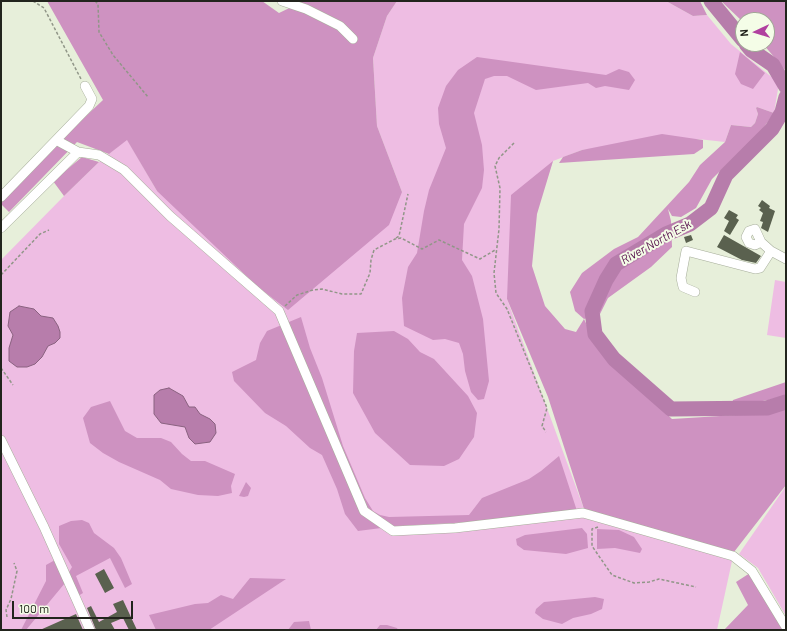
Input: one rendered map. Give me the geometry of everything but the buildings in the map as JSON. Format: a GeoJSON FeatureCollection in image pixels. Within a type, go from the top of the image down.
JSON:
{"type":"FeatureCollection","features":[{"type":"Feature","properties":{"kind":"lane"},"geometry":{"type":"LineString","coordinates":[[282,1],[306,9],[340,26],[353,39]]}},
{"type":"Feature","properties":{"kind":"lane"},"geometry":{"type":"LineString","coordinates":[[1,197],[89,106],[92,99],[85,86]]}},
{"type":"Feature","properties":{"kind":"lane"},"geometry":{"type":"LineString","coordinates":[[56,140],[78,152],[99,155],[124,170],[170,216],[279,311],[364,511],[393,531],[455,528],[583,513],[733,556],[752,571],[786,627]]}},
{"type":"Feature","properties":{"kind":"lane"},"geometry":{"type":"LineString","coordinates":[[1,228],[78,152]]}},
{"type":"Feature","properties":{"kind":"lane"},"geometry":{"type":"LineString","coordinates":[[761,242],[771,251],[786,259]]}},
{"type":"Feature","properties":{"kind":"lane"},"geometry":{"type":"LineString","coordinates":[[694,292],[683,287],[681,278],[686,251],[755,270],[760,268],[771,251]]}},
{"type":"Feature","properties":{"kind":"lane"},"geometry":{"type":"LineString","coordinates":[[1,440],[44,527],[90,630]]}},
{"type":"Feature","properties":{"kind":"path"},"geometry":{"type":"LineString","coordinates":[[33,1],[44,8],[85,86]]}},
{"type":"Feature","properties":{"kind":"path"},"geometry":{"type":"LineString","coordinates":[[95,1],[98,4],[99,32],[113,55],[148,97]]}},
{"type":"Feature","properties":{"kind":"path"},"geometry":{"type":"LineString","coordinates":[[514,143],[499,158],[495,166],[500,188],[494,273],[496,293],[507,310],[547,408],[542,426],[546,432]]}},
{"type":"Feature","properties":{"kind":"path"},"geometry":{"type":"LineString","coordinates":[[279,311],[297,295],[312,290],[322,289],[342,294],[361,294],[370,273],[371,260],[374,250],[399,236],[408,194]]}},
{"type":"Feature","properties":{"kind":"path"},"geometry":{"type":"LineString","coordinates":[[1,275],[40,234],[49,230]]}},
{"type":"Feature","properties":{"kind":"path"},"geometry":{"type":"LineString","coordinates":[[395,239],[401,238],[422,249],[439,240],[480,259],[495,250]]}},
{"type":"Feature","properties":{"kind":"path"},"geometry":{"type":"LineString","coordinates":[[1,368],[13,384]]}},
{"type":"Feature","properties":{"kind":"path"},"geometry":{"type":"LineString","coordinates":[[599,526],[592,529],[592,546],[612,575],[634,583],[649,582],[659,579],[696,587]]}},
{"type":"Feature","properties":{"kind":"path"},"geometry":{"type":"LineString","coordinates":[[7,617],[6,610],[11,599],[17,571],[14,563]]}},
{"type":"Feature","properties":{"kind":"shaded area"},"geometry":{"type":"Polygon","coordinates":[[[47,1],[262,1],[279,13],[304,1],[397,1],[387,16],[373,58],[377,126],[402,192],[389,225],[288,310],[258,287],[157,191],[127,140],[109,154],[77,142],[9,212],[1,204],[1,202],[35,164],[103,100],[47,1]]]}},
{"type":"Feature","properties":{"kind":"shaded area"},"geometry":{"type":"Polygon","coordinates":[[[397,1],[666,1],[693,16],[707,15],[735,47],[735,52],[741,52],[779,83],[774,113],[757,107],[758,114],[755,123],[751,127],[731,125],[725,142],[698,139],[582,150],[553,161],[507,299],[584,509],[734,552],[717,630],[1,630],[1,260],[99,162],[127,139],[157,191],[402,192],[377,126],[373,58],[387,16],[397,1]]]}},
{"type":"Feature","properties":{"kind":"shaded area"},"geometry":{"type":"Polygon","coordinates":[[[666,1],[700,1],[707,15],[693,16],[666,1]]]}},
{"type":"Feature","properties":{"kind":"shaded area"},"geometry":{"type":"Polygon","coordinates":[[[721,1],[786,1],[786,71],[770,52],[775,52],[775,12],[735,12],[735,14],[721,1]]]}},
{"type":"Feature","properties":{"kind":"shaded area"},"geometry":{"type":"Polygon","coordinates":[[[740,52],[765,73],[753,89],[741,84],[735,74],[740,52]]]}},
{"type":"Feature","properties":{"kind":"shaded area"},"geometry":{"type":"Polygon","coordinates":[[[477,57],[606,75],[619,69],[629,72],[635,80],[629,90],[605,86],[596,88],[588,83],[536,90],[507,76],[494,76],[485,79],[474,113],[482,145],[484,170],[482,188],[464,224],[462,260],[472,276],[483,319],[489,381],[484,399],[478,400],[471,392],[465,371],[463,354],[459,343],[445,339],[433,340],[404,326],[402,298],[408,267],[417,253],[429,190],[446,148],[439,124],[438,108],[446,86],[458,70],[477,57]]]}},
{"type":"Feature","properties":{"kind":"shaded area"},"geometry":{"type":"Polygon","coordinates":[[[757,107],[774,113],[762,130],[712,179],[696,208],[681,217],[672,216],[668,209],[671,221],[672,247],[651,267],[608,298],[600,314],[584,319],[575,311],[570,292],[582,273],[614,249],[638,237],[689,182],[700,165],[725,142],[731,125],[751,127],[755,123],[758,114],[757,107]]]}},
{"type":"Feature","properties":{"kind":"shaded area"},"geometry":{"type":"Polygon","coordinates":[[[662,134],[703,140],[703,148],[694,154],[559,163],[563,157],[582,150],[662,134]]]}},
{"type":"Feature","properties":{"kind":"shaded area"},"geometry":{"type":"Polygon","coordinates":[[[82,157],[99,162],[64,196],[53,181],[82,157]]]}},
{"type":"Feature","properties":{"kind":"shaded area"},"geometry":{"type":"Polygon","coordinates":[[[553,161],[537,214],[532,266],[545,306],[565,329],[576,332],[584,319],[595,342],[612,362],[672,419],[768,413],[786,407],[786,485],[734,552],[584,509],[548,397],[507,299],[511,195],[553,161]]]}},
{"type":"Feature","properties":{"kind":"shaded area"},"geometry":{"type":"Polygon","coordinates":[[[775,280],[786,282],[786,338],[767,335],[775,280]]]}},
{"type":"Feature","properties":{"kind":"shaded area"},"geometry":{"type":"Polygon","coordinates":[[[19,306],[34,309],[41,316],[53,318],[60,332],[60,338],[55,343],[48,346],[42,357],[35,364],[27,367],[17,367],[9,361],[9,348],[13,335],[8,326],[10,312],[19,306]]]}},
{"type":"Feature","properties":{"kind":"shaded area"},"geometry":{"type":"Polygon","coordinates":[[[301,317],[343,446],[365,498],[373,511],[380,515],[389,517],[469,515],[482,498],[529,479],[559,456],[577,511],[471,522],[397,526],[358,531],[345,514],[337,489],[322,455],[310,448],[286,426],[265,413],[234,381],[232,372],[256,360],[260,343],[267,331],[301,317]]]}},
{"type":"Feature","properties":{"kind":"shaded area"},"geometry":{"type":"Polygon","coordinates":[[[394,331],[408,339],[420,352],[434,359],[468,396],[477,413],[474,437],[459,459],[444,466],[410,465],[375,433],[353,393],[354,351],[357,333],[394,331]]]}},
{"type":"Feature","properties":{"kind":"shaded area"},"geometry":{"type":"Polygon","coordinates":[[[786,382],[786,395],[769,400],[731,406],[733,400],[786,382]]]}},
{"type":"Feature","properties":{"kind":"shaded area"},"geometry":{"type":"Polygon","coordinates":[[[169,388],[183,396],[189,407],[195,407],[200,414],[210,419],[215,424],[216,433],[210,442],[195,444],[189,438],[185,427],[161,423],[154,414],[154,395],[160,390],[169,388]]]}},
{"type":"Feature","properties":{"kind":"shaded area"},"geometry":{"type":"Polygon","coordinates":[[[110,401],[125,431],[137,438],[161,438],[171,442],[191,461],[205,461],[235,474],[231,486],[232,493],[218,496],[198,495],[171,489],[160,480],[119,462],[103,453],[90,443],[83,418],[91,407],[110,401]]]}},
{"type":"Feature","properties":{"kind":"shaded area"},"geometry":{"type":"Polygon","coordinates":[[[246,482],[251,488],[248,496],[239,496],[246,482]]]}},
{"type":"Feature","properties":{"kind":"shaded area"},"geometry":{"type":"Polygon","coordinates":[[[786,486],[786,616],[758,568],[739,554],[786,486]]]}},
{"type":"Feature","properties":{"kind":"shaded area"},"geometry":{"type":"Polygon","coordinates":[[[82,520],[89,523],[94,533],[114,548],[121,558],[132,584],[125,588],[110,558],[76,576],[83,593],[78,596],[68,574],[72,567],[59,544],[59,526],[71,521],[82,520]]]}},
{"type":"Feature","properties":{"kind":"shaded area"},"geometry":{"type":"Polygon","coordinates":[[[582,528],[587,534],[588,548],[566,554],[524,550],[517,545],[516,539],[525,535],[582,528]]]}},
{"type":"Feature","properties":{"kind":"shaded area"},"geometry":{"type":"Polygon","coordinates":[[[597,529],[619,530],[634,537],[642,549],[640,553],[615,548],[597,549],[597,529]]]}},
{"type":"Feature","properties":{"kind":"shaded area"},"geometry":{"type":"Polygon","coordinates":[[[55,560],[65,583],[26,630],[21,630],[46,581],[46,565],[55,560]]]}},
{"type":"Feature","properties":{"kind":"shaded area"},"geometry":{"type":"Polygon","coordinates":[[[750,573],[785,630],[724,630],[748,605],[736,582],[750,573]]]}},
{"type":"Feature","properties":{"kind":"shaded area"},"geometry":{"type":"Polygon","coordinates":[[[250,578],[286,579],[209,630],[156,630],[149,615],[195,604],[208,603],[221,595],[233,599],[250,578]]]}},
{"type":"Feature","properties":{"kind":"shaded area"},"geometry":{"type":"Polygon","coordinates":[[[595,597],[604,599],[602,609],[591,614],[573,618],[562,624],[543,619],[535,613],[536,609],[544,602],[595,597]]]}},
{"type":"Feature","properties":{"kind":"shaded area"},"geometry":{"type":"Polygon","coordinates":[[[309,621],[311,630],[288,630],[294,622],[309,621]]]}},
{"type":"Feature","properties":{"kind":"shaded area"},"geometry":{"type":"Polygon","coordinates":[[[380,625],[387,625],[397,628],[398,630],[376,630],[380,625]]]}},
{"type":"Feature","properties":{"kind":"waterway","name":"River North Esk"},"geometry":{"type":"LineString","coordinates":[[711,1],[735,30]]}},
{"type":"Feature","properties":{"kind":"waterway","name":"River North Esk"},"geometry":{"type":"LineString","coordinates":[[754,52],[773,65],[786,87]]}},
{"type":"Feature","properties":{"kind":"waterway","name":"River North Esk"},"geometry":{"type":"LineString","coordinates":[[786,97],[782,112],[772,129],[726,175],[711,208],[690,224],[666,234],[616,264],[606,280],[592,311],[595,334],[614,359],[671,409],[767,408],[786,402]]}}]}
